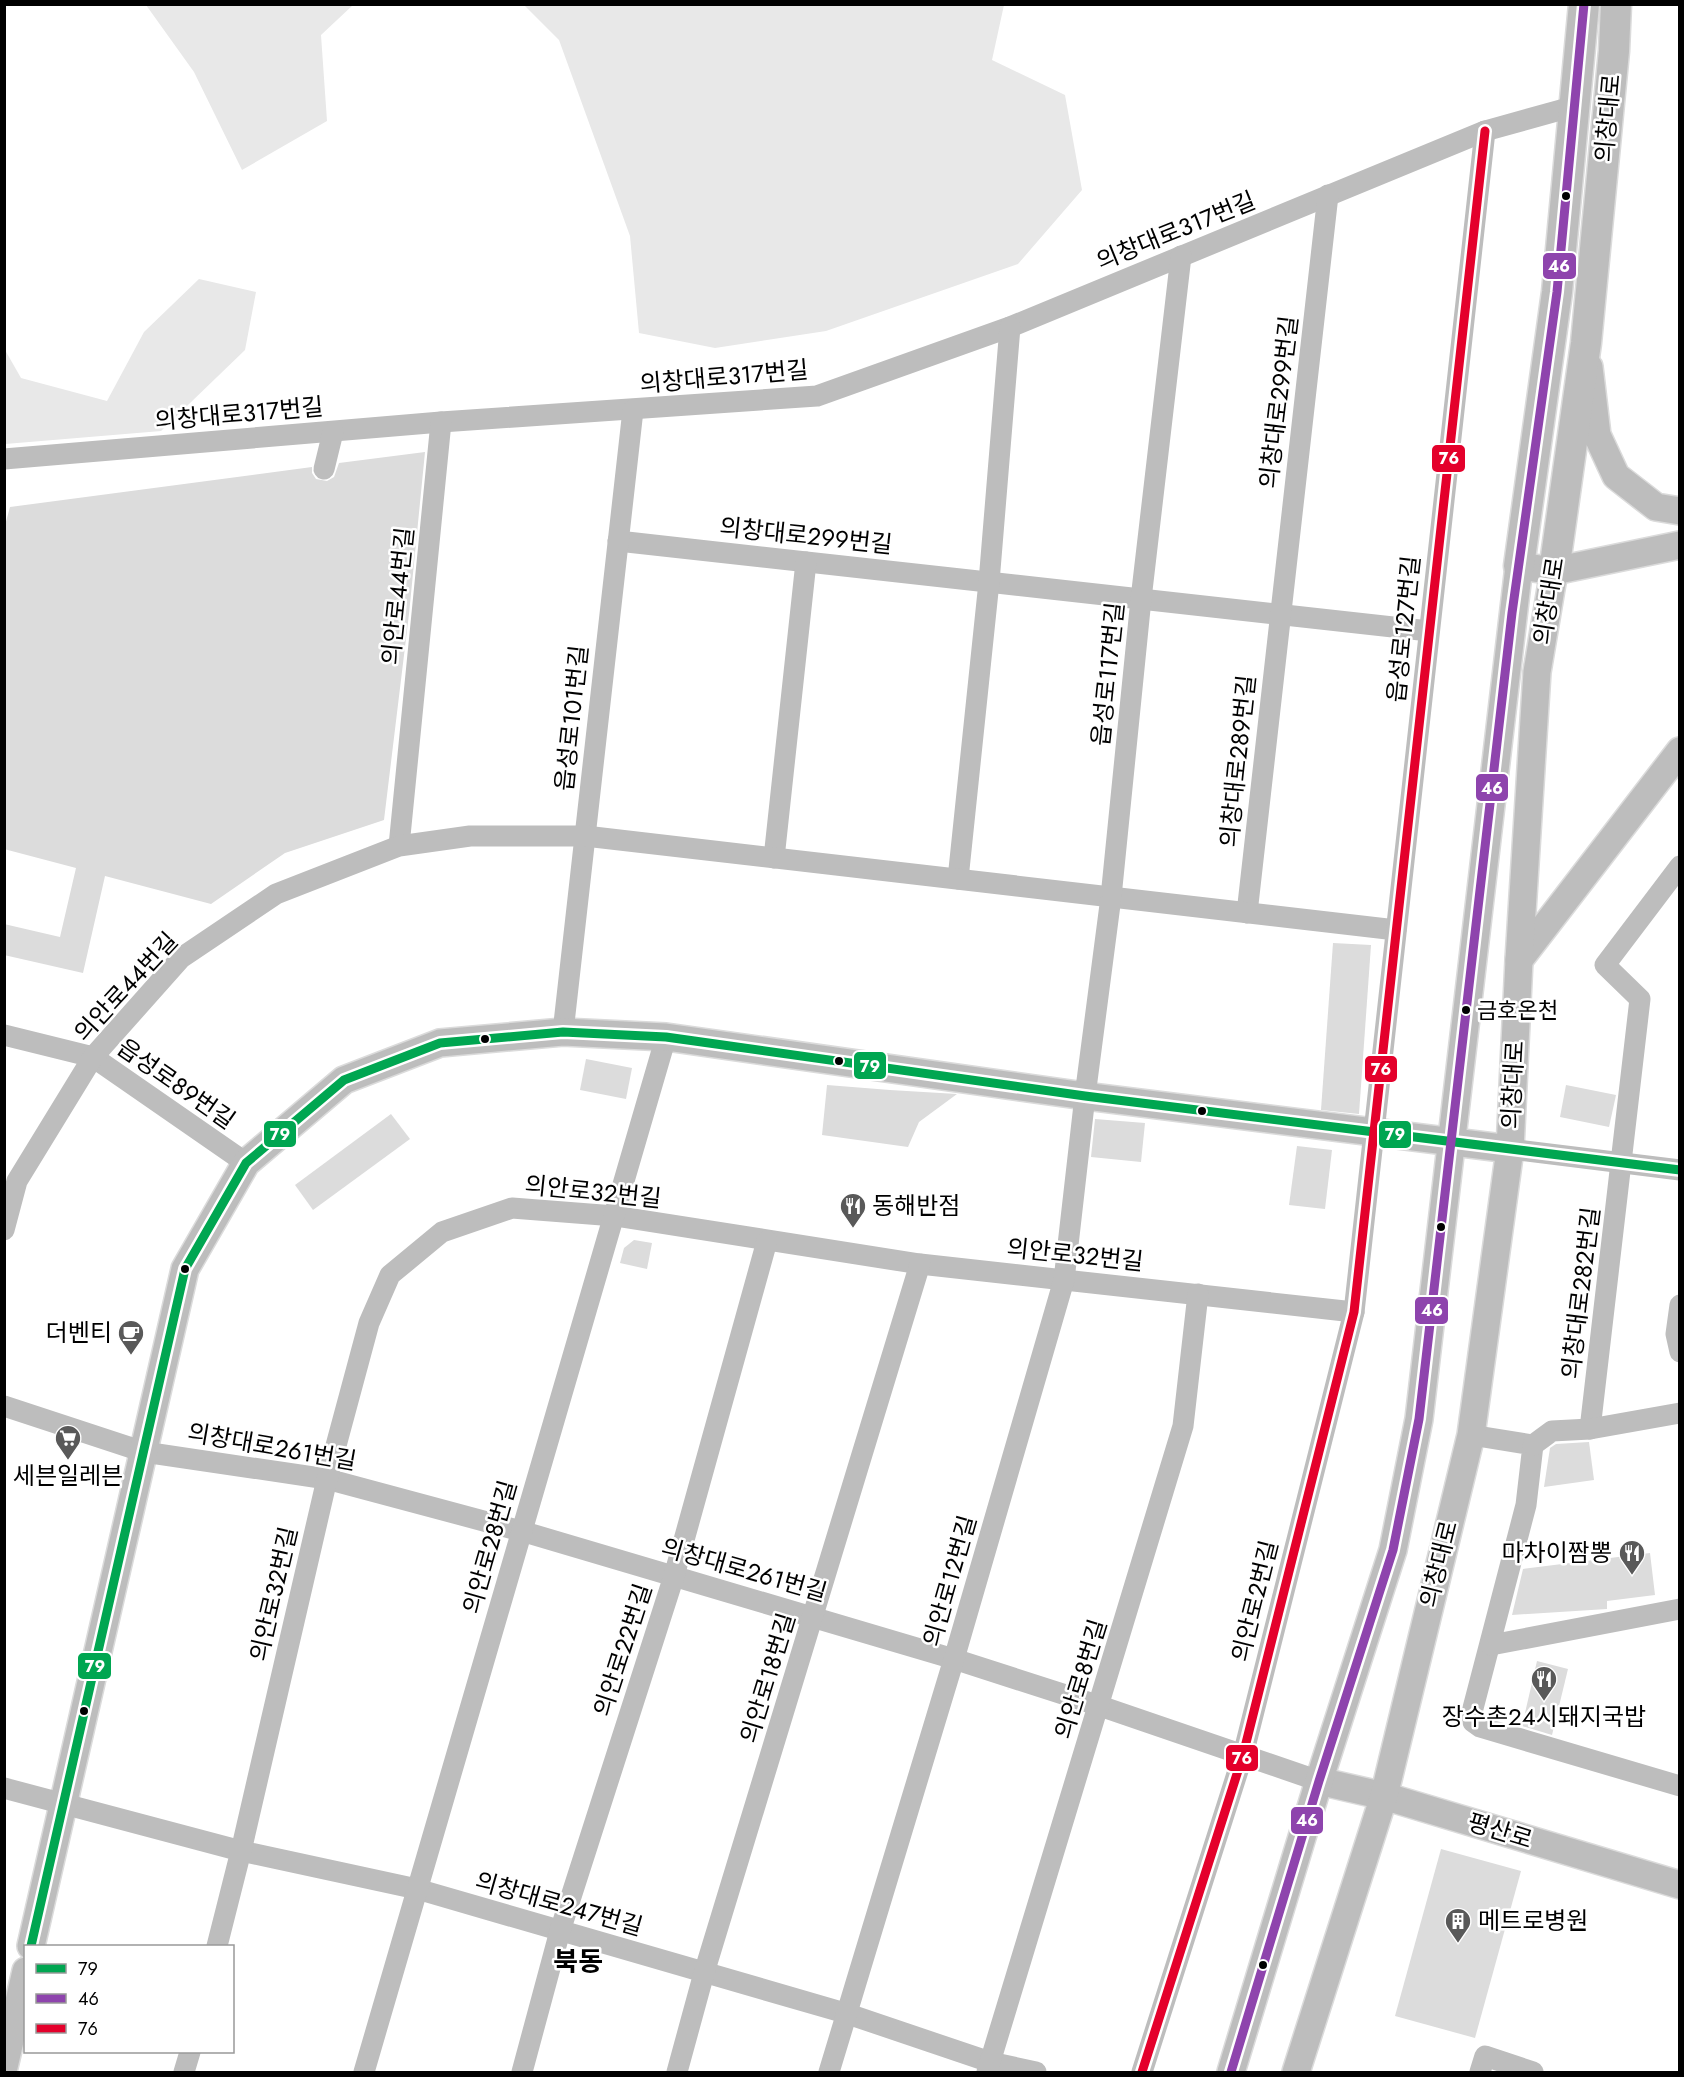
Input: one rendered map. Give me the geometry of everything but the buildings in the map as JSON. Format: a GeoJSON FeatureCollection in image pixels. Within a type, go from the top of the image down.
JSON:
{"type":"FeatureCollection","features":[{"type":"Feature","properties":{"kind":"highway","name":"의창대로"},"geometry":{"type":"LineString","coordinates":[[1519,566],[1557,292],[1584,4]]}},
{"type":"Feature","properties":{"kind":"highway","name":"의창대로"},"geometry":{"type":"LineString","coordinates":[[1554,571],[1586,342],[1614,51],[1616,4]]}},
{"type":"Feature","properties":{"kind":"main road"},"geometry":{"type":"LineString","coordinates":[[1586,342],[1597,435],[1616,476],[1656,507],[1680,511]]}},
{"type":"Feature","properties":{"kind":"main road"},"geometry":{"type":"LineString","coordinates":[[1519,566],[1554,571],[1680,545]]}},
{"type":"Feature","properties":{"kind":"main road","name":"의창대로"},"geometry":{"type":"LineString","coordinates":[[1231,2073],[1319,1781],[1393,1550],[1419,1419],[1519,566]]}},
{"type":"Feature","properties":{"kind":"main road","name":"의창대로"},"geometry":{"type":"LineString","coordinates":[[1296,2073],[1383,1796],[1471,1436],[1510,1149],[1537,672],[1554,571]]}},
{"type":"Feature","properties":{"kind":"main road"},"geometry":{"type":"LineString","coordinates":[[1519,960],[1680,752]]}},
{"type":"Feature","properties":{"kind":"main road"},"geometry":{"type":"LineString","coordinates":[[31,1945],[185,1269],[246,1163],[344,1080],[440,1043],[563,1032],[666,1037],[1085,1096],[1510,1149]]}},
{"type":"Feature","properties":{"kind":"main road","name":"평산로"},"geometry":{"type":"LineString","coordinates":[[1319,1781],[1383,1796],[1680,1886]]}},
{"type":"Feature","properties":{"kind":"main road"},"geometry":{"type":"LineString","coordinates":[[4,2067],[24,1980]]}},
{"type":"Feature","properties":{"kind":"street","name":"의창대로317번길"},"geometry":{"type":"LineString","coordinates":[[4,459],[441,422],[817,396],[1010,327],[1485,131],[1575,106]]}},
{"type":"Feature","properties":{"kind":"street","name":"읍성로127번길"},"geometry":{"type":"LineString","coordinates":[[1373,1132],[1485,131]]}},
{"type":"Feature","properties":{"kind":"street","name":"의창대로299번길"},"geometry":{"type":"LineString","coordinates":[[1280,615],[1328,195]]}},
{"type":"Feature","properties":{"kind":"street","name":"읍성로117번길"},"geometry":{"type":"LineString","coordinates":[[1085,1096],[1111,897],[1141,599],[1181,256]]}},
{"type":"Feature","properties":{"kind":"street"},"geometry":{"type":"LineString","coordinates":[[958,879],[989,582],[1010,327]]}},
{"type":"Feature","properties":{"kind":"street","name":"읍성로101번길"},"geometry":{"type":"LineString","coordinates":[[563,1032],[633,410]]}},
{"type":"Feature","properties":{"kind":"street","name":"의안로44번길"},"geometry":{"type":"LineString","coordinates":[[399,846],[441,422]]}},
{"type":"Feature","properties":{"kind":"street"},"geometry":{"type":"LineString","coordinates":[[324,469],[333,432]]}},
{"type":"Feature","properties":{"kind":"street","name":"의창대로299번길"},"geometry":{"type":"LineString","coordinates":[[618,541],[1429,631]]}},
{"type":"Feature","properties":{"kind":"street"},"geometry":{"type":"LineString","coordinates":[[774,858],[806,562]]}},
{"type":"Feature","properties":{"kind":"street","name":"의창대로289번길"},"geometry":{"type":"LineString","coordinates":[[1247,913],[1280,615]]}},
{"type":"Feature","properties":{"kind":"street","name":"의안로44번길"},"geometry":{"type":"LineString","coordinates":[[4,1230],[17,1181],[93,1057],[181,958],[276,894],[399,846],[470,836],[585,836]]}},
{"type":"Feature","properties":{"kind":"street"},"geometry":{"type":"LineString","coordinates":[[585,836],[1396,930]]}},
{"type":"Feature","properties":{"kind":"street","name":"의창대로282번길"},"geometry":{"type":"LineString","coordinates":[[1590,1429],[1623,1163],[1640,999],[1605,965],[1680,866]]}},
{"type":"Feature","properties":{"kind":"street","name":"읍성로89번길"},"geometry":{"type":"LineString","coordinates":[[4,1035],[93,1057],[246,1163]]}},
{"type":"Feature","properties":{"kind":"street","name":"의안로28번길"},"geometry":{"type":"LineString","coordinates":[[364,2073],[666,1037]]}},
{"type":"Feature","properties":{"kind":"street","name":"의안로12번길"},"geometry":{"type":"LineString","coordinates":[[829,2073],[845,2013],[954,1659],[1064,1280],[1085,1096]]}},
{"type":"Feature","properties":{"kind":"street","name":"의안로2번길"},"geometry":{"type":"LineString","coordinates":[[1142,2073],[1243,1755],[1354,1312],[1373,1132]]}},
{"type":"Feature","properties":{"kind":"street"},"geometry":{"type":"LineString","coordinates":[[1510,1149],[1680,1170]]}},
{"type":"Feature","properties":{"kind":"street","name":"의안로32번길"},"geometry":{"type":"LineString","coordinates":[[218,1945],[327,1479],[369,1323],[390,1275],[442,1232],[513,1208],[615,1216],[920,1264],[1354,1312]]}},
{"type":"Feature","properties":{"kind":"street","name":"의안로22번길"},"geometry":{"type":"LineString","coordinates":[[522,2073],[560,1931],[674,1576],[767,1241]]}},
{"type":"Feature","properties":{"kind":"street","name":"의안로18번길"},"geometry":{"type":"LineString","coordinates":[[677,2073],[704,1973],[920,1264]]}},
{"type":"Feature","properties":{"kind":"street","name":"의안로8번길"},"geometry":{"type":"LineString","coordinates":[[989,2067],[1184,1426],[1198,1294]]}},
{"type":"Feature","properties":{"kind":"street"},"geometry":{"type":"LineString","coordinates":[[1680,1305],[1676,1334],[1680,1352]]}},
{"type":"Feature","properties":{"kind":"street","name":"의창대로261번길"},"geometry":{"type":"LineString","coordinates":[[4,1406],[144,1452],[327,1479],[521,1531],[954,1659],[1319,1781]]}},
{"type":"Feature","properties":{"kind":"street"},"geometry":{"type":"LineString","coordinates":[[1471,1436],[1533,1445],[1552,1431],[1590,1429],[1680,1413]]}},
{"type":"Feature","properties":{"kind":"street"},"geometry":{"type":"LineString","coordinates":[[1533,1445],[1526,1505],[1472,1712],[1473,1722],[1480,1727],[1680,1786]]}},
{"type":"Feature","properties":{"kind":"street"},"geometry":{"type":"LineString","coordinates":[[1491,1645],[1680,1609]]}},
{"type":"Feature","properties":{"kind":"street","name":"의창대로247번길"},"geometry":{"type":"LineString","coordinates":[[4,1788],[241,1851],[417,1889],[845,2013],[989,2067],[1036,2073]]}},
{"type":"Feature","properties":{"kind":"street"},"geometry":{"type":"LineString","coordinates":[[184,2073],[190,2053]]}},
{"type":"Feature","properties":{"kind":"street"},"geometry":{"type":"LineString","coordinates":[[1480,2073],[1485,2056],[1533,2073]]}},
{"type":"Feature","properties":{"kind":"shaded area"},"geometry":{"type":"Polygon","coordinates":[[[146,5],[353,5],[321,35],[327,121],[242,170],[194,72],[146,5]]]}},
{"type":"Feature","properties":{"kind":"shaded area"},"geometry":{"type":"Polygon","coordinates":[[[524,5],[1004,5],[992,60],[1065,95],[1082,190],[1018,264],[826,331],[715,348],[639,333],[630,236],[559,40],[524,5]]]}},
{"type":"Feature","properties":{"kind":"shaded area"},"geometry":{"type":"Polygon","coordinates":[[[199,279],[256,292],[245,350],[161,431],[5,444],[5,350],[21,378],[107,401],[144,332],[199,279]]]}},
{"type":"Feature","properties":{"kind":"transit line","name":"46"},"geometry":{"type":"LineString","coordinates":[[1231,2072],[1319,1781],[1393,1550],[1419,1419],[1512,613],[1557,292],[1584,4]]}},
{"type":"Feature","properties":{"kind":"transit line","name":"76"},"geometry":{"type":"LineString","coordinates":[[1142,2072],[1243,1755],[1354,1312],[1485,131]]}},
{"type":"Feature","properties":{"kind":"transit line","name":"79"},"geometry":{"type":"LineString","coordinates":[[31,1945],[185,1269],[246,1163],[344,1080],[440,1043],[563,1032],[666,1037],[1085,1096],[1680,1170]]}},
{"type":"Feature","properties":{"kind":"place","name":"금호온천"},"geometry":{"type":"Point","coordinates":[1466,1010]}},
{"type":"Feature","properties":{"kind":"place","name":"동해반점"},"geometry":{"type":"Point","coordinates":[853,1229]}},
{"type":"Feature","properties":{"kind":"place","name":"더벤티"},"geometry":{"type":"Point","coordinates":[131,1356]}},
{"type":"Feature","properties":{"kind":"place","name":"세븐일레븐"},"geometry":{"type":"Point","coordinates":[68,1461]}},
{"type":"Feature","properties":{"kind":"place","name":"마차이짬뽕"},"geometry":{"type":"Point","coordinates":[1632,1576]}},
{"type":"Feature","properties":{"kind":"place","name":"장수촌24시돼지국밥"},"geometry":{"type":"Point","coordinates":[1544,1702]}},
{"type":"Feature","properties":{"kind":"place","name":"메트로병원"},"geometry":{"type":"Point","coordinates":[1458,1944]}},
{"type":"Feature","properties":{"kind":"district","name":"북동"},"geometry":{"type":"Point","coordinates":[578,1962]}}]}
